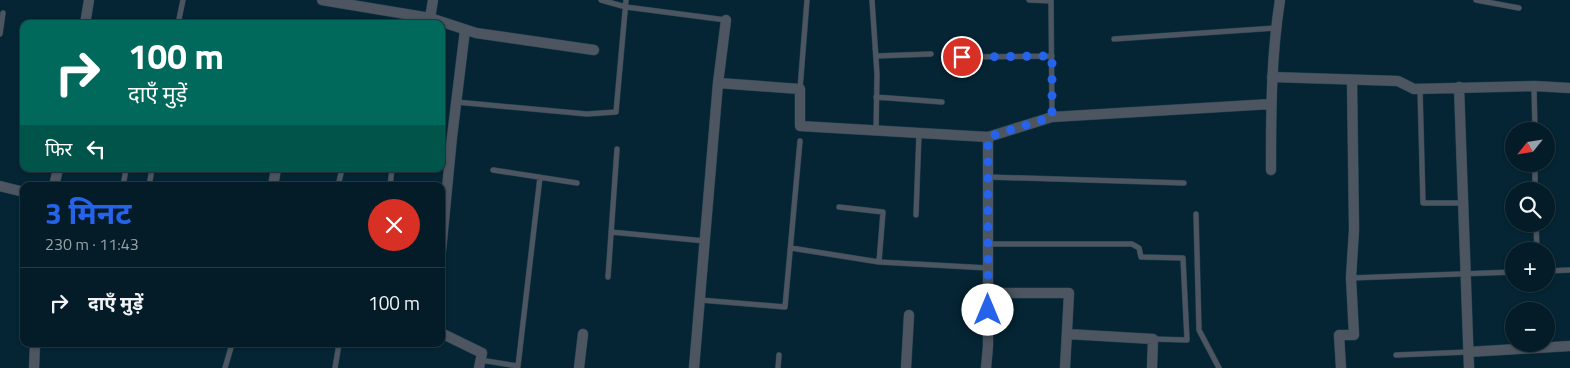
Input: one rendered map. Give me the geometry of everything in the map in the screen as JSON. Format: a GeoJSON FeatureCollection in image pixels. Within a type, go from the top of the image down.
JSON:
{"type":"FeatureCollection","features":[{"type":"Feature","properties":{"kind":"street"},"geometry":{"type":"LineString","coordinates":[[86,20],[89,0]]}},
{"type":"Feature","properties":{"kind":"street"},"geometry":{"type":"LineString","coordinates":[[322,0],[417,20],[430,18],[436,20]]}},
{"type":"Feature","properties":{"kind":"street"},"geometry":{"type":"LineString","coordinates":[[430,18],[433,0]]}},
{"type":"Feature","properties":{"kind":"street"},"geometry":{"type":"LineString","coordinates":[[1271,170],[1272,77],[1280,0]]}},
{"type":"Feature","properties":{"kind":"street"},"geometry":{"type":"LineString","coordinates":[[694,368],[718,83],[726,20]]}},
{"type":"Feature","properties":{"kind":"street"},"geometry":{"type":"LineString","coordinates":[[445,23],[476,33],[594,50]]}},
{"type":"Feature","properties":{"kind":"street"},"geometry":{"type":"LineString","coordinates":[[445,211],[465,30]]}},
{"type":"Feature","properties":{"kind":"street"},"geometry":{"type":"LineString","coordinates":[[1272,77],[1398,81],[1414,89],[1534,86],[1570,88]]}},
{"type":"Feature","properties":{"kind":"street"},"geometry":{"type":"LineString","coordinates":[[1341,368],[1339,335],[1354,335],[1351,278],[1354,230],[1352,80]]}},
{"type":"Feature","properties":{"kind":"street"},"geometry":{"type":"LineString","coordinates":[[718,83],[800,90],[800,126],[988,137],[1052,117],[1271,104]]}},
{"type":"Feature","properties":{"kind":"street"},"geometry":{"type":"LineString","coordinates":[[1458,87],[1469,368]]}},
{"type":"Feature","properties":{"kind":"street"},"geometry":{"type":"LineString","coordinates":[[986,368],[988,346],[988,137]]}},
{"type":"Feature","properties":{"kind":"street"},"geometry":{"type":"LineString","coordinates":[[0,186],[20,191]]}},
{"type":"Feature","properties":{"kind":"street"},"geometry":{"type":"LineString","coordinates":[[988,293],[1068,293],[1065,368]]}},
{"type":"Feature","properties":{"kind":"street"},"geometry":{"type":"LineString","coordinates":[[906,368],[909,315]]}},
{"type":"Feature","properties":{"kind":"street"},"geometry":{"type":"LineString","coordinates":[[579,368],[583,334]]}},
{"type":"Feature","properties":{"kind":"street"},"geometry":{"type":"LineString","coordinates":[[1067,334],[1152,339],[1152,368]]}},
{"type":"Feature","properties":{"kind":"street"},"geometry":{"type":"LineString","coordinates":[[445,335],[482,353],[480,364]]}},
{"type":"Feature","properties":{"kind":"street"},"geometry":{"type":"LineString","coordinates":[[1468,352],[1570,346]]}},
{"type":"Feature","properties":{"kind":"street"},"geometry":{"type":"LineString","coordinates":[[34,347],[34,368]]}},
{"type":"Feature","properties":{"kind":"lane"},"geometry":{"type":"LineString","coordinates":[[179,20],[183,0]]}},
{"type":"Feature","properties":{"kind":"lane"},"geometry":{"type":"LineString","coordinates":[[601,0],[626,7],[726,20]]}},
{"type":"Feature","properties":{"kind":"lane"},"geometry":{"type":"LineString","coordinates":[[456,102],[587,114],[616,112],[626,0]]}},
{"type":"Feature","properties":{"kind":"lane"},"geometry":{"type":"LineString","coordinates":[[800,90],[808,0]]}},
{"type":"Feature","properties":{"kind":"lane"},"geometry":{"type":"LineString","coordinates":[[872,0],[876,56],[876,131]]}},
{"type":"Feature","properties":{"kind":"lane"},"geometry":{"type":"LineString","coordinates":[[1029,0],[1051,1],[1052,117]]}},
{"type":"Feature","properties":{"kind":"lane"},"geometry":{"type":"LineString","coordinates":[[1476,0],[1496,2],[1519,8]]}},
{"type":"Feature","properties":{"kind":"lane"},"geometry":{"type":"LineString","coordinates":[[0,34],[3,13]]}},
{"type":"Feature","properties":{"kind":"lane"},"geometry":{"type":"LineString","coordinates":[[1114,39],[1276,28]]}},
{"type":"Feature","properties":{"kind":"lane"},"geometry":{"type":"LineString","coordinates":[[876,56],[931,54]]}},
{"type":"Feature","properties":{"kind":"lane"},"geometry":{"type":"LineString","coordinates":[[962,57],[1052,56]]}},
{"type":"Feature","properties":{"kind":"lane"},"geometry":{"type":"LineString","coordinates":[[1534,86],[1535,122]]}},
{"type":"Feature","properties":{"kind":"lane"},"geometry":{"type":"LineString","coordinates":[[1420,88],[1423,203],[1463,203]]}},
{"type":"Feature","properties":{"kind":"lane"},"geometry":{"type":"LineString","coordinates":[[876,97],[942,102]]}},
{"type":"Feature","properties":{"kind":"lane"},"geometry":{"type":"LineString","coordinates":[[916,215],[919,133]]}},
{"type":"Feature","properties":{"kind":"lane"},"geometry":{"type":"LineString","coordinates":[[700,300],[785,307],[800,141]]}},
{"type":"Feature","properties":{"kind":"lane"},"geometry":{"type":"LineString","coordinates":[[608,277],[617,149]]}},
{"type":"Feature","properties":{"kind":"lane"},"geometry":{"type":"LineString","coordinates":[[493,170],[578,183]]}},
{"type":"Feature","properties":{"kind":"lane"},"geometry":{"type":"LineString","coordinates":[[480,364],[518,366],[540,177]]}},
{"type":"Feature","properties":{"kind":"lane"},"geometry":{"type":"LineString","coordinates":[[988,177],[1184,183]]}},
{"type":"Feature","properties":{"kind":"lane"},"geometry":{"type":"LineString","coordinates":[[839,208],[883,212],[879,262]]}},
{"type":"Feature","properties":{"kind":"lane"},"geometry":{"type":"LineString","coordinates":[[1196,214],[1199,330],[1219,368]]}},
{"type":"Feature","properties":{"kind":"lane"},"geometry":{"type":"LineString","coordinates":[[611,232],[705,241]]}},
{"type":"Feature","properties":{"kind":"lane"},"geometry":{"type":"LineString","coordinates":[[988,244],[1132,244],[1139,248],[1140,257],[1183,258],[1187,340],[1152,339]]}},
{"type":"Feature","properties":{"kind":"lane"},"geometry":{"type":"LineString","coordinates":[[790,248],[879,262],[988,268]]}},
{"type":"Feature","properties":{"kind":"lane"},"geometry":{"type":"LineString","coordinates":[[1555,271],[1570,270]]}},
{"type":"Feature","properties":{"kind":"lane"},"geometry":{"type":"LineString","coordinates":[[1351,278],[1505,272]]}},
{"type":"Feature","properties":{"kind":"lane"},"geometry":{"type":"LineString","coordinates":[[225,368],[231,347]]}},
{"type":"Feature","properties":{"kind":"lane"},"geometry":{"type":"LineString","coordinates":[[335,368],[338,347]]}},
{"type":"Feature","properties":{"kind":"lane"},"geometry":{"type":"LineString","coordinates":[[1396,355],[1468,352]]}},
{"type":"Feature","properties":{"kind":"lane"},"geometry":{"type":"LineString","coordinates":[[778,368],[779,355]]}},
{"type":"Feature","properties":{"kind":"route"},"geometry":{"type":"LineString","coordinates":[[962,57],[1052,56],[1052,117],[988,137],[988,310]]}}]}
